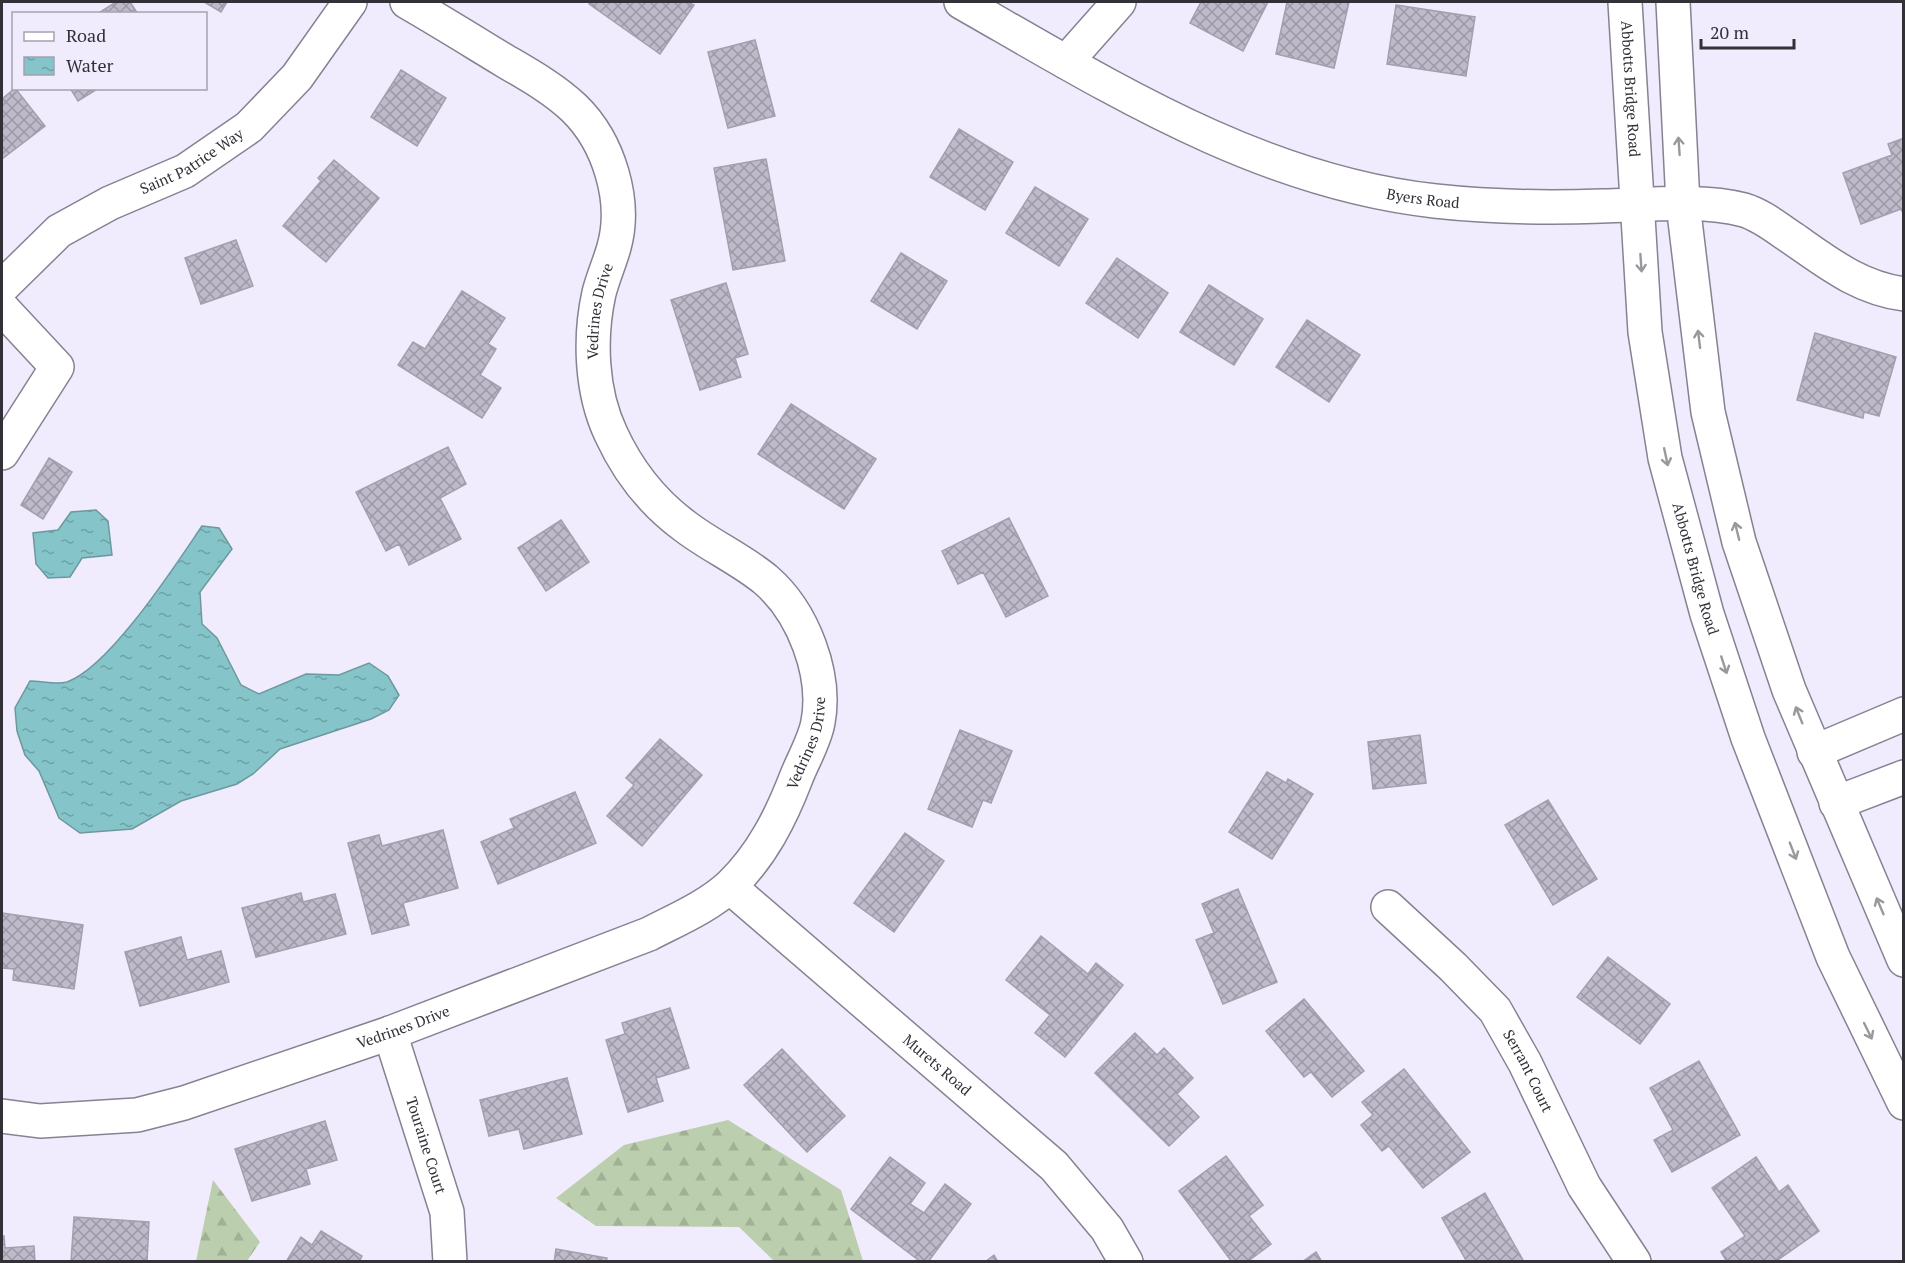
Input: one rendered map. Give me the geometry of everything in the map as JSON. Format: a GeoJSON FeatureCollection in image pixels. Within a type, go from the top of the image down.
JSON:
{"type":"FeatureCollection","features":[{"type":"Feature","properties":{"kind":"street","name":"Saint Patrice Way"},"geometry":{"type":"LineString","coordinates":[[2,287],[59,231],[110,203],[184,171],[249,127],[297,77],[350,2]]}},
{"type":"Feature","properties":{"kind":"street","name":"Vedrines Drive"},"geometry":{"type":"LineString","coordinates":[[2,1116],[40,1121],[137,1115],[184,1103],[390,1033],[649,934],[687,915],[730,886],[755,857],[780,819],[818,722],[818,682],[809,644],[790,609],[766,581],[685,527],[654,499],[627,466],[609,431],[597,387],[593,337],[600,291],[615,244],[618,208],[611,170],[593,132],[576,109],[552,89],[407,2]]}},
{"type":"Feature","properties":{"kind":"street","name":"Byers Road"},"geometry":{"type":"LineString","coordinates":[[961,2],[1130,99],[1231,148],[1337,183],[1433,201],[1545,208],[1683,204],[1744,210],[1767,220],[1856,281],[1879,290],[1904,294]]}},
{"type":"Feature","properties":{"kind":"street"},"geometry":{"type":"LineString","coordinates":[[1066,62],[1119,2]]}},
{"type":"Feature","properties":{"kind":"street","name":"Abbotts Bridge Road"},"geometry":{"type":"LineString","coordinates":[[1625,2],[1645,332],[1665,458],[1707,614],[1748,738],[1833,957],[1904,1103]]}},
{"type":"Feature","properties":{"kind":"street"},"geometry":{"type":"LineString","coordinates":[[1673,2],[1683,204],[1708,411],[1739,542],[1789,690],[1904,960]]}},
{"type":"Feature","properties":{"kind":"street"},"geometry":{"type":"LineString","coordinates":[[2,308],[57,367],[2,453]]}},
{"type":"Feature","properties":{"kind":"street"},"geometry":{"type":"LineString","coordinates":[[1814,752],[1904,714]]}},
{"type":"Feature","properties":{"kind":"street"},"geometry":{"type":"LineString","coordinates":[[1836,803],[1904,777]]}},
{"type":"Feature","properties":{"kind":"street","name":"Murets Road"},"geometry":{"type":"LineString","coordinates":[[730,886],[1054,1166],[1107,1229],[1126,1262]]}},
{"type":"Feature","properties":{"kind":"street","name":"Serrant Court"},"geometry":{"type":"LineString","coordinates":[[1388,907],[1453,967],[1495,1010],[1525,1063],[1584,1186],[1634,1262]]}},
{"type":"Feature","properties":{"kind":"street","name":"Touraine Court"},"geometry":{"type":"LineString","coordinates":[[390,1033],[447,1212],[450,1262]]}},
{"type":"Feature","properties":{"kind":"green space"},"geometry":{"type":"Polygon","coordinates":[[[728,1120],[841,1190],[863,1261],[774,1261],[739,1227],[596,1226],[556,1198],[624,1145],[728,1120]]]}},
{"type":"Feature","properties":{"kind":"green space"},"geometry":{"type":"Polygon","coordinates":[[[213,1180],[260,1242],[247,1261],[196,1261],[213,1180]]]}},
{"type":"Feature","properties":{"kind":"water"},"geometry":{"type":"Polygon","coordinates":[[[96,510],[108,521],[112,555],[82,558],[70,577],[48,578],[36,564],[33,533],[58,530],[71,512],[96,510]]]}},
{"type":"Feature","properties":{"kind":"water"},"geometry":{"type":"Polygon","coordinates":[[[202,526],[219,528],[232,549],[200,592],[202,624],[217,638],[241,685],[259,694],[306,674],[339,675],[369,663],[388,676],[399,695],[389,710],[371,719],[280,749],[253,774],[237,784],[181,801],[132,829],[80,833],[59,818],[39,771],[25,755],[17,731],[15,708],[30,681],[67,682],[84,673],[103,657],[141,613],[202,526]]]}},
{"type":"Feature","properties":{"kind":"building"},"geometry":{"type":"Polygon","coordinates":[[[116,2],[130,2],[137,12],[100,12],[116,2]]]}},
{"type":"Feature","properties":{"kind":"building"},"geometry":{"type":"Polygon","coordinates":[[[204,2],[227,2],[221,12],[204,2]]]}},
{"type":"Feature","properties":{"kind":"building"},"geometry":{"type":"Polygon","coordinates":[[[591,2],[688,2],[694,5],[660,54],[589,4],[591,2]]]}},
{"type":"Feature","properties":{"kind":"building"},"geometry":{"type":"Polygon","coordinates":[[[1201,2],[1268,2],[1243,51],[1190,23],[1201,2]]]}},
{"type":"Feature","properties":{"kind":"building"},"geometry":{"type":"Polygon","coordinates":[[[1287,2],[1349,2],[1334,68],[1276,54],[1287,2]]]}},
{"type":"Feature","properties":{"kind":"building"},"geometry":{"type":"Polygon","coordinates":[[[1396,5],[1475,17],[1466,76],[1387,64],[1396,5]]]}},
{"type":"Feature","properties":{"kind":"building"},"geometry":{"type":"Polygon","coordinates":[[[755,40],[775,116],[728,128],[708,52],[755,40]]]}},
{"type":"Feature","properties":{"kind":"building"},"geometry":{"type":"Polygon","coordinates":[[[401,70],[446,98],[417,146],[371,117],[401,70]]]}},
{"type":"Feature","properties":{"kind":"building"},"geometry":{"type":"Polygon","coordinates":[[[13,90],[17,90],[45,126],[2,159],[2,99],[13,90]]]}},
{"type":"Feature","properties":{"kind":"building"},"geometry":{"type":"Polygon","coordinates":[[[71,90],[96,90],[78,101],[71,90]]]}},
{"type":"Feature","properties":{"kind":"building"},"geometry":{"type":"Polygon","coordinates":[[[959,129],[1013,162],[985,210],[930,177],[959,129]]]}},
{"type":"Feature","properties":{"kind":"building"},"geometry":{"type":"Polygon","coordinates":[[[1904,138],[1904,215],[1901,209],[1861,224],[1843,173],[1892,155],[1888,144],[1904,138]]]}},
{"type":"Feature","properties":{"kind":"building"},"geometry":{"type":"Polygon","coordinates":[[[766,159],[785,261],[733,270],[714,168],[766,159]]]}},
{"type":"Feature","properties":{"kind":"building"},"geometry":{"type":"Polygon","coordinates":[[[334,160],[379,198],[326,262],[283,226],[321,181],[318,178],[334,160]]]}},
{"type":"Feature","properties":{"kind":"building"},"geometry":{"type":"Polygon","coordinates":[[[1035,187],[1088,219],[1059,266],[1006,233],[1035,187]]]}},
{"type":"Feature","properties":{"kind":"building"},"geometry":{"type":"Polygon","coordinates":[[[236,240],[253,286],[201,304],[185,258],[236,240]]]}},
{"type":"Feature","properties":{"kind":"building"},"geometry":{"type":"Polygon","coordinates":[[[901,253],[947,281],[917,329],[871,301],[901,253]]]}},
{"type":"Feature","properties":{"kind":"building"},"geometry":{"type":"Polygon","coordinates":[[[1117,258],[1168,293],[1138,338],[1086,303],[1117,258]]]}},
{"type":"Feature","properties":{"kind":"building"},"geometry":{"type":"Polygon","coordinates":[[[726,283],[748,354],[735,358],[741,377],[700,390],[671,300],[726,283]]]}},
{"type":"Feature","properties":{"kind":"building"},"geometry":{"type":"Polygon","coordinates":[[[1209,285],[1263,319],[1234,365],[1180,332],[1209,285]]]}},
{"type":"Feature","properties":{"kind":"building"},"geometry":{"type":"Polygon","coordinates":[[[462,291],[505,318],[488,344],[496,349],[480,375],[501,388],[482,418],[398,365],[413,342],[425,349],[462,291]]]}},
{"type":"Feature","properties":{"kind":"building"},"geometry":{"type":"Polygon","coordinates":[[[1307,320],[1360,355],[1329,402],[1276,367],[1307,320]]]}},
{"type":"Feature","properties":{"kind":"building"},"geometry":{"type":"Polygon","coordinates":[[[1815,333],[1896,357],[1879,416],[1864,412],[1863,418],[1797,400],[1815,333]]]}},
{"type":"Feature","properties":{"kind":"building"},"geometry":{"type":"Polygon","coordinates":[[[791,404],[876,459],[844,509],[758,454],[791,404]]]}},
{"type":"Feature","properties":{"kind":"building"},"geometry":{"type":"Polygon","coordinates":[[[448,447],[466,484],[440,498],[461,539],[409,565],[399,544],[386,551],[356,492],[448,447]]]}},
{"type":"Feature","properties":{"kind":"building"},"geometry":{"type":"Polygon","coordinates":[[[49,458],[72,472],[43,519],[21,505],[49,458]]]}},
{"type":"Feature","properties":{"kind":"building"},"geometry":{"type":"Polygon","coordinates":[[[1009,518],[1048,596],[1006,617],[983,572],[958,584],[942,551],[1009,518]]]}},
{"type":"Feature","properties":{"kind":"building"},"geometry":{"type":"Polygon","coordinates":[[[561,520],[589,562],[546,591],[518,548],[561,520]]]}},
{"type":"Feature","properties":{"kind":"building"},"geometry":{"type":"Polygon","coordinates":[[[960,730],[1012,751],[991,803],[983,800],[972,827],[928,809],[960,730]]]}},
{"type":"Feature","properties":{"kind":"building"},"geometry":{"type":"Polygon","coordinates":[[[1420,735],[1426,783],[1373,789],[1368,742],[1420,735]]]}},
{"type":"Feature","properties":{"kind":"building"},"geometry":{"type":"Polygon","coordinates":[[[660,739],[702,775],[642,846],[607,816],[634,785],[626,778],[660,739]]]}},
{"type":"Feature","properties":{"kind":"building"},"geometry":{"type":"Polygon","coordinates":[[[1267,772],[1286,783],[1288,779],[1313,794],[1272,859],[1229,832],[1267,772]]]}},
{"type":"Feature","properties":{"kind":"building"},"geometry":{"type":"Polygon","coordinates":[[[575,792],[596,843],[498,884],[481,842],[514,828],[510,819],[575,792]]]}},
{"type":"Feature","properties":{"kind":"building"},"geometry":{"type":"Polygon","coordinates":[[[1548,800],[1597,879],[1553,905],[1505,825],[1548,800]]]}},
{"type":"Feature","properties":{"kind":"building"},"geometry":{"type":"Polygon","coordinates":[[[443,830],[458,888],[403,903],[409,925],[372,934],[348,843],[379,835],[382,846],[443,830]]]}},
{"type":"Feature","properties":{"kind":"building"},"geometry":{"type":"Polygon","coordinates":[[[905,833],[944,861],[894,932],[854,903],[905,833]]]}},
{"type":"Feature","properties":{"kind":"building"},"geometry":{"type":"Polygon","coordinates":[[[1238,889],[1277,982],[1223,1004],[1196,940],[1214,933],[1202,904],[1238,889]]]}},
{"type":"Feature","properties":{"kind":"building"},"geometry":{"type":"Polygon","coordinates":[[[301,893],[303,902],[335,894],[346,934],[256,957],[242,908],[301,893]]]}},
{"type":"Feature","properties":{"kind":"building"},"geometry":{"type":"Polygon","coordinates":[[[2,913],[83,925],[74,989],[13,980],[14,969],[2,968],[2,913]]]}},
{"type":"Feature","properties":{"kind":"building"},"geometry":{"type":"Polygon","coordinates":[[[1041,936],[1088,974],[1096,963],[1123,985],[1065,1057],[1035,1033],[1050,1015],[1006,980],[1041,936]]]}},
{"type":"Feature","properties":{"kind":"building"},"geometry":{"type":"Polygon","coordinates":[[[181,937],[187,960],[221,951],[229,982],[140,1006],[125,952],[181,937]]]}},
{"type":"Feature","properties":{"kind":"building"},"geometry":{"type":"Polygon","coordinates":[[[1608,957],[1670,1004],[1640,1044],[1577,997],[1608,957]]]}},
{"type":"Feature","properties":{"kind":"building"},"geometry":{"type":"Polygon","coordinates":[[[1304,999],[1364,1071],[1332,1097],[1311,1072],[1304,1077],[1266,1031],[1304,999]]]}},
{"type":"Feature","properties":{"kind":"building"},"geometry":{"type":"Polygon","coordinates":[[[670,1008],[689,1068],[656,1078],[663,1101],[628,1112],[606,1040],[625,1034],[622,1023],[670,1008]]]}},
{"type":"Feature","properties":{"kind":"building"},"geometry":{"type":"Polygon","coordinates":[[[1135,1033],[1157,1055],[1164,1048],[1193,1078],[1177,1094],[1199,1117],[1169,1146],[1095,1073],[1135,1033]]]}},
{"type":"Feature","properties":{"kind":"building"},"geometry":{"type":"Polygon","coordinates":[[[782,1049],[845,1116],[807,1152],[744,1085],[782,1049]]]}},
{"type":"Feature","properties":{"kind":"building"},"geometry":{"type":"Polygon","coordinates":[[[1699,1061],[1740,1135],[1672,1172],[1654,1140],[1673,1130],[1650,1088],[1699,1061]]]}},
{"type":"Feature","properties":{"kind":"building"},"geometry":{"type":"Polygon","coordinates":[[[1404,1069],[1470,1152],[1423,1188],[1389,1146],[1382,1151],[1361,1125],[1373,1115],[1362,1102],[1404,1069]]]}},
{"type":"Feature","properties":{"kind":"building"},"geometry":{"type":"Polygon","coordinates":[[[567,1078],[582,1134],[524,1149],[519,1129],[489,1136],[480,1100],[567,1078]]]}},
{"type":"Feature","properties":{"kind":"building"},"geometry":{"type":"Polygon","coordinates":[[[325,1121],[337,1160],[306,1169],[310,1184],[252,1201],[235,1149],[325,1121]]]}},
{"type":"Feature","properties":{"kind":"building"},"geometry":{"type":"Polygon","coordinates":[[[1226,1156],[1263,1205],[1249,1216],[1271,1244],[1247,1262],[1232,1262],[1179,1191],[1226,1156]]]}},
{"type":"Feature","properties":{"kind":"building"},"geometry":{"type":"Polygon","coordinates":[[[890,1157],[925,1183],[910,1204],[924,1213],[945,1184],[971,1204],[928,1262],[921,1262],[851,1209],[890,1157]]]}},
{"type":"Feature","properties":{"kind":"building"},"geometry":{"type":"Polygon","coordinates":[[[1756,1157],[1779,1192],[1788,1185],[1819,1231],[1775,1262],[1727,1262],[1721,1252],[1745,1236],[1712,1188],[1756,1157]]]}},
{"type":"Feature","properties":{"kind":"building"},"geometry":{"type":"Polygon","coordinates":[[[1485,1193],[1523,1260],[1520,1262],[1467,1262],[1442,1218],[1485,1193]]]}},
{"type":"Feature","properties":{"kind":"building"},"geometry":{"type":"Polygon","coordinates":[[[74,1217],[149,1222],[147,1262],[71,1262],[74,1217]]]}},
{"type":"Feature","properties":{"kind":"building"},"geometry":{"type":"Polygon","coordinates":[[[321,1231],[362,1256],[359,1262],[286,1262],[301,1237],[312,1245],[321,1231]]]}},
{"type":"Feature","properties":{"kind":"building"},"geometry":{"type":"Polygon","coordinates":[[[2,1236],[4,1236],[5,1248],[34,1246],[35,1262],[2,1262],[2,1236]]]}},
{"type":"Feature","properties":{"kind":"building"},"geometry":{"type":"Polygon","coordinates":[[[556,1249],[607,1258],[606,1262],[554,1262],[556,1249]]]}},
{"type":"Feature","properties":{"kind":"building"},"geometry":{"type":"Polygon","coordinates":[[[1316,1252],[1322,1262],[1302,1262],[1316,1252]]]}},
{"type":"Feature","properties":{"kind":"building"},"geometry":{"type":"Polygon","coordinates":[[[994,1255],[998,1262],[985,1262],[994,1255]]]}}]}
